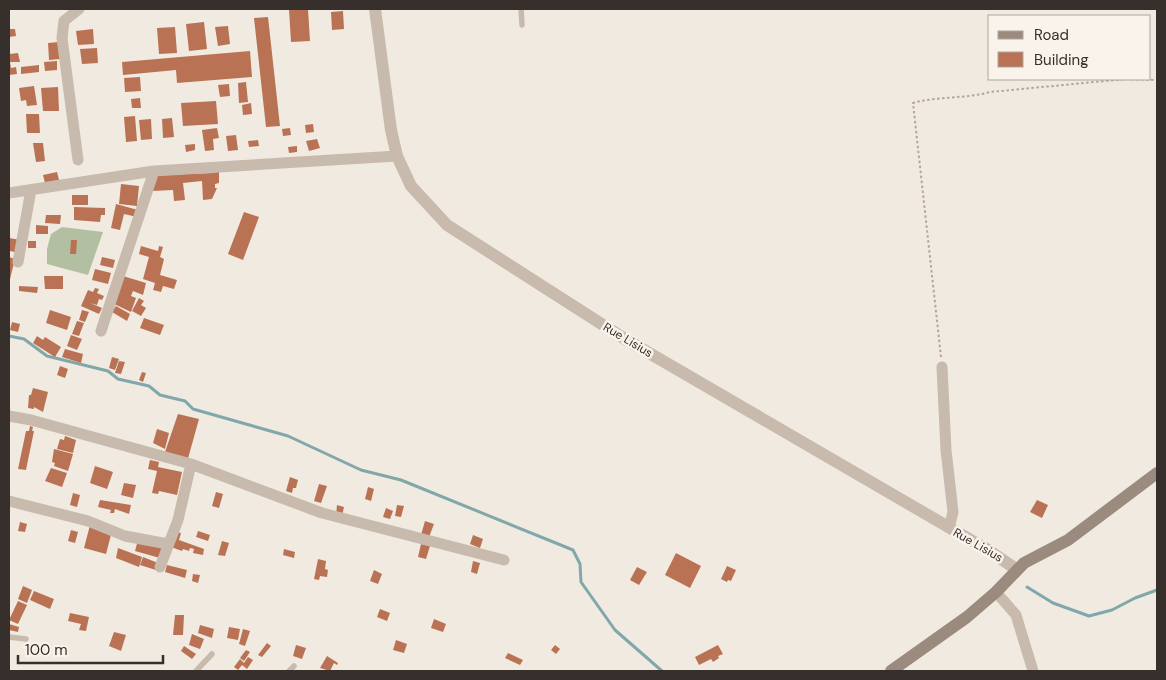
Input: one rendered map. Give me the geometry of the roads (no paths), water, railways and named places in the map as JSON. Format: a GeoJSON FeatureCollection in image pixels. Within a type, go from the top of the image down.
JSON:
{"type":"FeatureCollection","features":[{"type":"Feature","properties":{"kind":"main road"},"geometry":{"type":"LineString","coordinates":[[891,671],[967,617],[996,592],[1016,569],[1068,540],[1157,473]]}},
{"type":"Feature","properties":{"kind":"street"},"geometry":{"type":"LineString","coordinates":[[78,160],[62,38],[64,21],[79,9]]}},
{"type":"Feature","properties":{"kind":"street","name":"Rue Lisius"},"geometry":{"type":"LineString","coordinates":[[375,9],[391,130],[390,157],[411,186],[447,224],[608,328],[1016,569]]}},
{"type":"Feature","properties":{"kind":"street"},"geometry":{"type":"LineString","coordinates":[[9,193],[154,171],[390,157]]}},
{"type":"Feature","properties":{"kind":"street"},"geometry":{"type":"LineString","coordinates":[[101,331],[154,171]]}},
{"type":"Feature","properties":{"kind":"street"},"geometry":{"type":"LineString","coordinates":[[18,262],[31,190]]}},
{"type":"Feature","properties":{"kind":"street"},"geometry":{"type":"LineString","coordinates":[[942,367],[946,450],[953,512],[949,528]]}},
{"type":"Feature","properties":{"kind":"street"},"geometry":{"type":"LineString","coordinates":[[9,416],[31,420],[191,464],[322,513],[504,560]]}},
{"type":"Feature","properties":{"kind":"street"},"geometry":{"type":"LineString","coordinates":[[160,567],[178,520],[191,464]]}},
{"type":"Feature","properties":{"kind":"street"},"geometry":{"type":"LineString","coordinates":[[9,501],[88,521],[125,536],[168,544]]}},
{"type":"Feature","properties":{"kind":"street"},"geometry":{"type":"LineString","coordinates":[[996,592],[1016,615],[1033,671]]}},
{"type":"Feature","properties":{"kind":"lane"},"geometry":{"type":"LineString","coordinates":[[521,9],[522,26]]}},
{"type":"Feature","properties":{"kind":"lane"},"geometry":{"type":"LineString","coordinates":[[9,637],[26,639]]}},
{"type":"Feature","properties":{"kind":"lane"},"geometry":{"type":"LineString","coordinates":[[196,671],[212,654]]}},
{"type":"Feature","properties":{"kind":"waterway"},"geometry":{"type":"LineString","coordinates":[[9,336],[24,339],[47,356],[108,371],[118,379],[149,386],[160,395],[185,401],[193,409],[288,436],[361,470],[401,480],[573,550],[580,564],[581,582],[615,630],[662,671]]}},
{"type":"Feature","properties":{"kind":"waterway"},"geometry":{"type":"LineString","coordinates":[[1027,587],[1053,603],[1089,616],[1112,610],[1135,598],[1157,590]]}}]}
